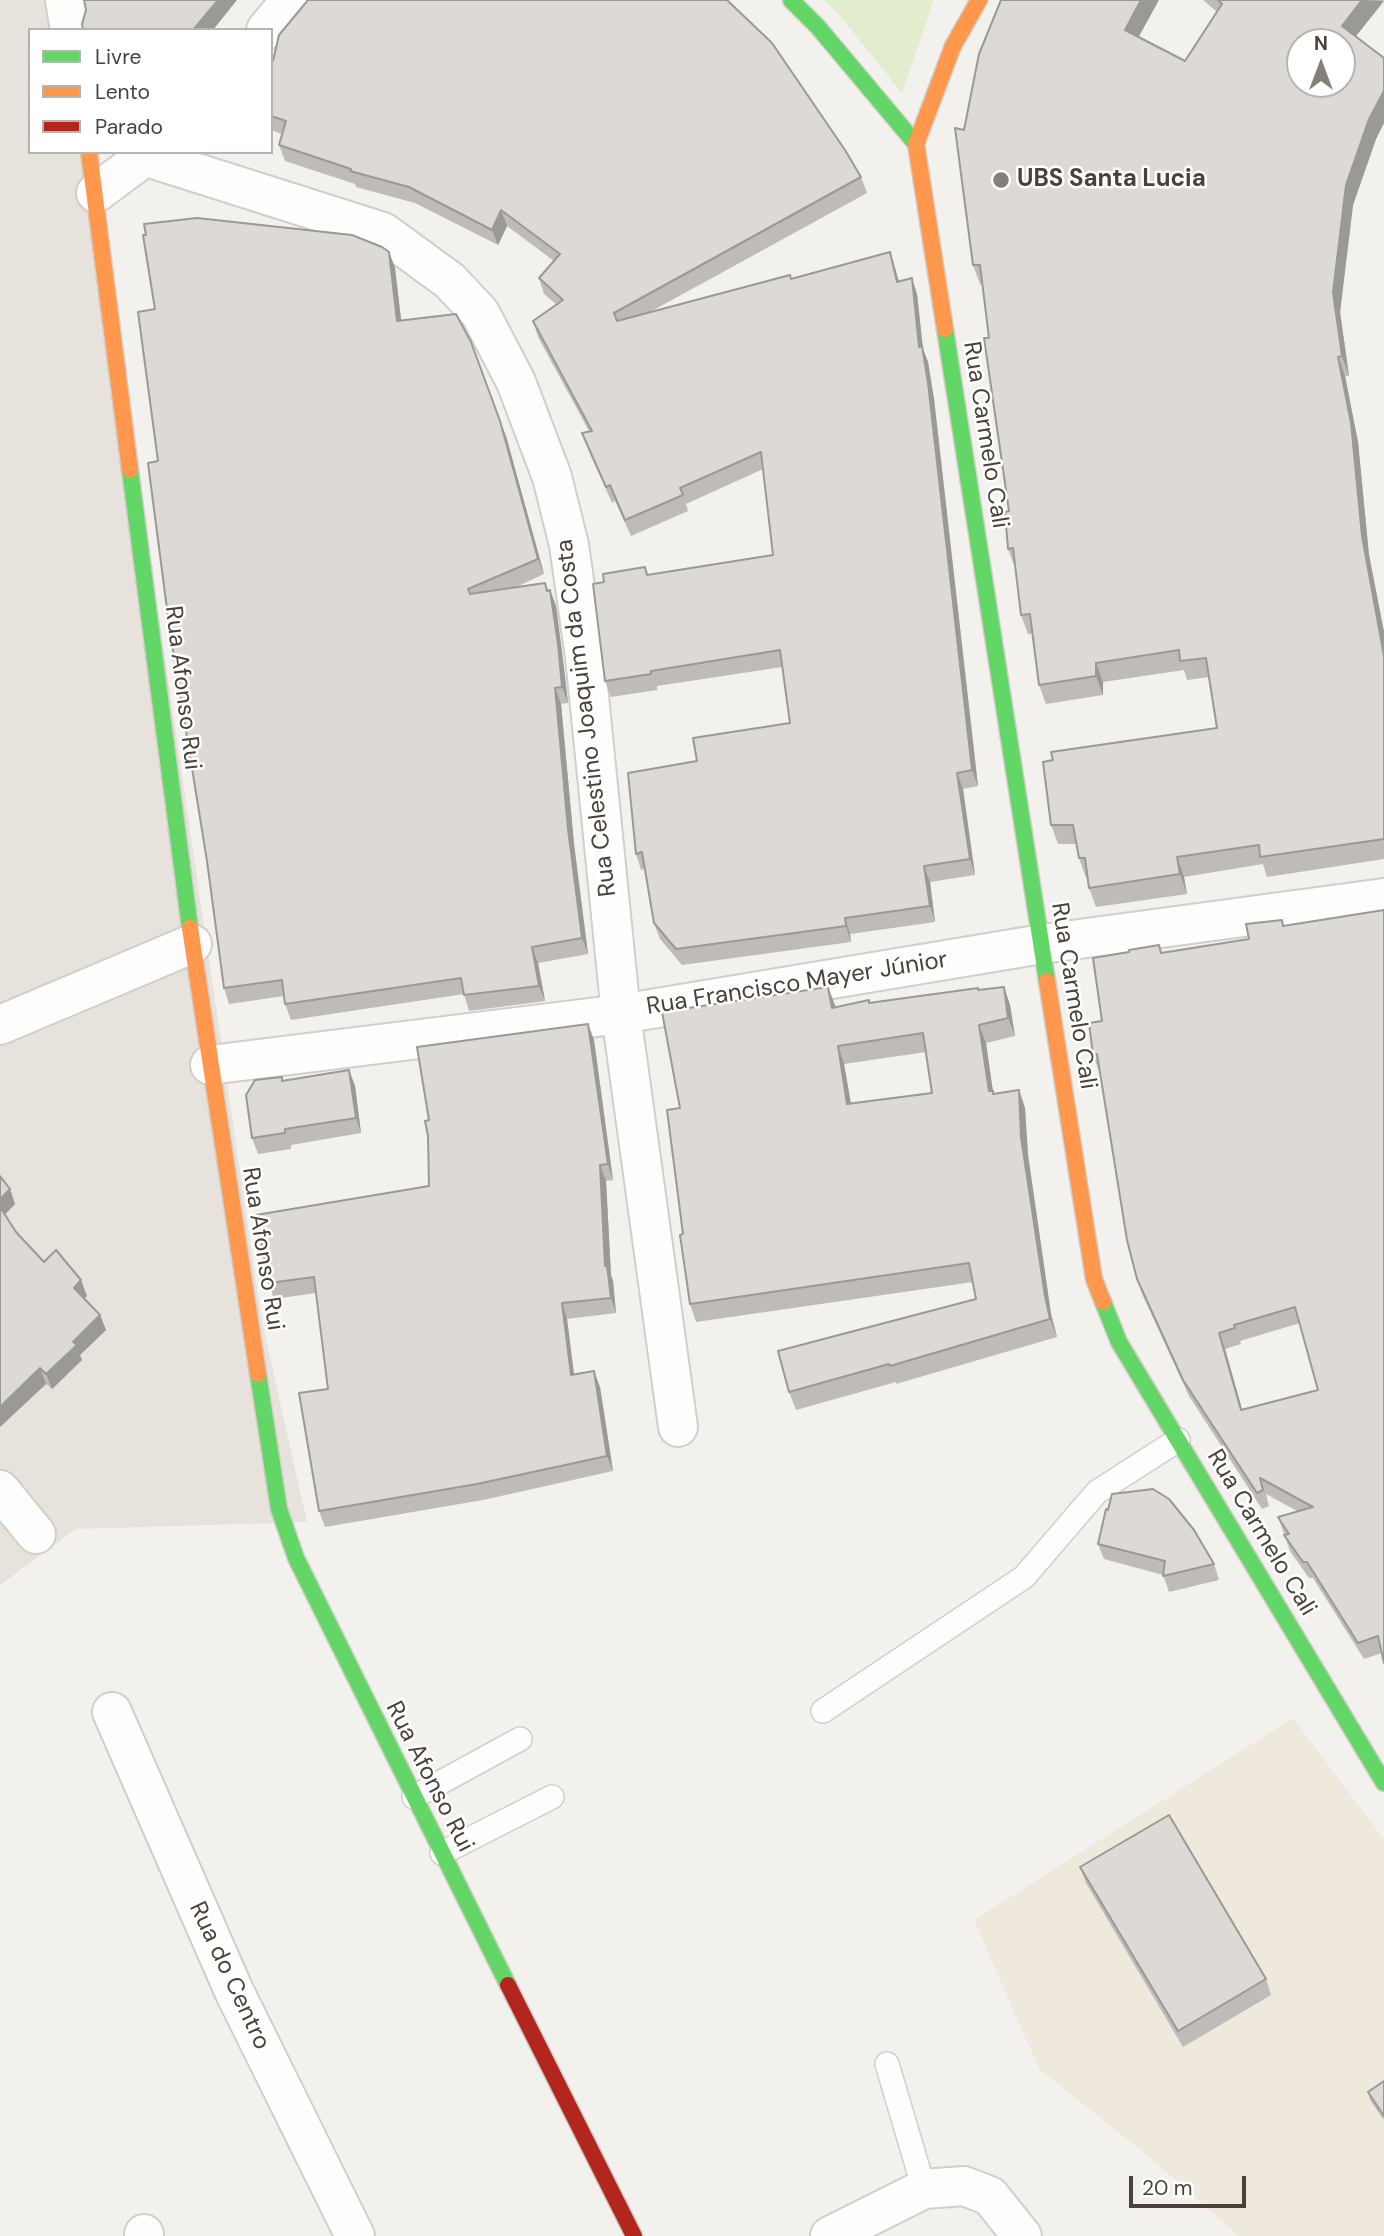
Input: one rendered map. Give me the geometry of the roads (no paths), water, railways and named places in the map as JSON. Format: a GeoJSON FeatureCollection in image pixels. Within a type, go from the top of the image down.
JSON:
{"type":"FeatureCollection","features":[{"type":"Feature","properties":{"kind":"street"},"geometry":{"type":"LineString","coordinates":[[65,0],[70,28]]}},
{"type":"Feature","properties":{"kind":"street"},"geometry":{"type":"LineString","coordinates":[[268,28],[290,0]]}},
{"type":"Feature","properties":{"kind":"street"},"geometry":{"type":"LineString","coordinates":[[791,0],[818,27],[916,144],[953,46],[979,0]]}},
{"type":"Feature","properties":{"kind":"street","name":"Rua Carmelo Cali"},"geometry":{"type":"LineString","coordinates":[[916,144],[1094,1279],[1119,1342],[1384,1783]]}},
{"type":"Feature","properties":{"kind":"street","name":"Rua Afonso Rui"},"geometry":{"type":"LineString","coordinates":[[89,154],[191,944],[279,1509],[313,1596],[634,2236]]}},
{"type":"Feature","properties":{"kind":"street"},"geometry":{"type":"LineString","coordinates":[[96,193],[149,155]]}},
{"type":"Feature","properties":{"kind":"street","name":"Rua Celestino Joaquim da Costa"},"geometry":{"type":"LineString","coordinates":[[149,155],[383,232],[450,281],[480,313],[516,382],[551,477],[569,545],[584,657],[621,1013],[677,1427]]}},
{"type":"Feature","properties":{"kind":"street","name":"Rua Francisco Mayer Júnior"},"geometry":{"type":"LineString","coordinates":[[210,1065],[621,1013],[1042,944],[1384,898]]}},
{"type":"Feature","properties":{"kind":"street"},"geometry":{"type":"LineString","coordinates":[[0,1025],[191,944]]}},
{"type":"Feature","properties":{"kind":"street"},"geometry":{"type":"LineString","coordinates":[[0,1490],[36,1534]]}},
{"type":"Feature","properties":{"kind":"street","name":"Rua do Centro"},"geometry":{"type":"LineString","coordinates":[[112,1712],[234,1991],[355,2236]]}},
{"type":"Feature","properties":{"kind":"street"},"geometry":{"type":"LineString","coordinates":[[830,2236],[924,2189],[964,2186],[990,2196],[1022,2236]]}},
{"type":"Feature","properties":{"kind":"lane"},"geometry":{"type":"LineString","coordinates":[[823,1711],[1024,1577],[1097,1492],[1178,1440]]}},
{"type":"Feature","properties":{"kind":"lane"},"geometry":{"type":"LineString","coordinates":[[414,1797],[520,1739]]}},
{"type":"Feature","properties":{"kind":"lane"},"geometry":{"type":"LineString","coordinates":[[442,1853],[551,1797]]}},
{"type":"Feature","properties":{"kind":"lane"},"geometry":{"type":"LineString","coordinates":[[887,2064],[924,2189]]}},
{"type":"Feature","properties":{"kind":"place","name":"UBS Santa Lucia"},"geometry":{"type":"Point","coordinates":[1001,180]}}]}
